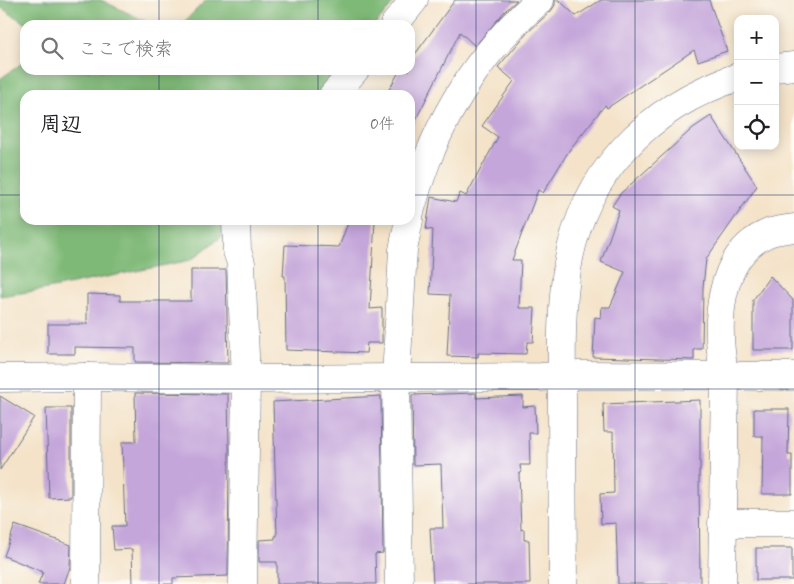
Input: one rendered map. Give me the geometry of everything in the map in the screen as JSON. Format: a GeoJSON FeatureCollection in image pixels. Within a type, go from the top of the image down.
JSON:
{"type":"FeatureCollection","features":[{"type":"Feature","properties":{"kind":"street"},"geometry":{"type":"LineString","coordinates":[[398,20],[414,0]]}},
{"type":"Feature","properties":{"kind":"street"},"geometry":{"type":"LineString","coordinates":[[415,195],[436,137],[453,102],[475,69],[498,40],[540,0]]}},
{"type":"Feature","properties":{"kind":"street"},"geometry":{"type":"LineString","coordinates":[[779,68],[794,66]]}},
{"type":"Feature","properties":{"kind":"street"},"geometry":{"type":"LineString","coordinates":[[337,90],[351,75]]}},
{"type":"Feature","properties":{"kind":"street"},"geometry":{"type":"LineString","coordinates":[[563,584],[562,376],[564,302],[567,270],[574,238],[585,208],[600,180],[619,154],[640,132],[686,98],[713,85],[734,78]]}},
{"type":"Feature","properties":{"kind":"street"},"geometry":{"type":"LineString","coordinates":[[236,225],[237,251],[241,263],[246,379],[243,584]]}},
{"type":"Feature","properties":{"kind":"street"},"geometry":{"type":"LineString","coordinates":[[399,584],[396,378],[403,250],[407,225]]}},
{"type":"Feature","properties":{"kind":"street"},"geometry":{"type":"LineString","coordinates":[[722,584],[725,377],[720,352],[724,287],[729,272],[737,258],[759,239],[772,232],[794,228]]}},
{"type":"Feature","properties":{"kind":"street"},"geometry":{"type":"LineString","coordinates":[[0,378],[87,376],[246,379],[579,375],[794,376]]}},
{"type":"Feature","properties":{"kind":"street"},"geometry":{"type":"LineString","coordinates":[[86,584],[87,376]]}},
{"type":"Feature","properties":{"kind":"street"},"geometry":{"type":"LineString","coordinates":[[722,523],[794,523]]}},
{"type":"Feature","properties":{"kind":"green space"},"geometry":{"type":"Polygon","coordinates":[[[0,0],[101,0],[143,20],[20,20],[0,7],[0,0]]]}},
{"type":"Feature","properties":{"kind":"green space"},"geometry":{"type":"Polygon","coordinates":[[[206,0],[396,0],[379,20],[186,20],[206,0]]]}},
{"type":"Feature","properties":{"kind":"green space"},"geometry":{"type":"Polygon","coordinates":[[[20,65],[20,75],[334,75],[322,90],[20,90],[20,225],[230,225],[230,230],[191,260],[42,290],[0,296],[0,79],[20,65]]]}},
{"type":"Feature","properties":{"kind":"building"},"geometry":{"type":"Polygon","coordinates":[[[455,0],[517,0],[475,46],[460,32],[415,121],[415,90],[389,90],[397,75],[415,75],[415,54],[455,0]]]}},
{"type":"Feature","properties":{"kind":"building"},"geometry":{"type":"Polygon","coordinates":[[[555,0],[559,0],[576,16],[601,0],[709,0],[727,51],[698,61],[694,50],[607,108],[605,105],[570,149],[543,193],[538,190],[512,260],[521,260],[519,308],[535,308],[533,342],[527,342],[526,354],[478,353],[478,357],[447,356],[450,295],[430,294],[433,230],[426,229],[431,197],[456,202],[460,193],[466,196],[498,137],[482,126],[514,81],[498,67],[527,33],[551,11],[555,5],[555,0]]]}},
{"type":"Feature","properties":{"kind":"building"},"geometry":{"type":"Polygon","coordinates":[[[711,116],[757,186],[706,259],[703,287],[702,349],[694,349],[694,360],[593,357],[595,317],[601,318],[602,307],[610,307],[625,272],[601,262],[619,210],[612,206],[620,194],[693,128],[711,116]]]}},
{"type":"Feature","properties":{"kind":"building"},"geometry":{"type":"Polygon","coordinates":[[[347,225],[375,225],[370,309],[382,308],[382,343],[367,343],[366,353],[286,350],[285,276],[283,276],[285,245],[339,247],[347,225]]]}},
{"type":"Feature","properties":{"kind":"building"},"geometry":{"type":"Polygon","coordinates":[[[191,270],[226,270],[228,363],[135,362],[135,348],[75,347],[75,354],[48,354],[48,324],[87,324],[87,294],[120,295],[120,301],[191,301],[191,270]]]}},
{"type":"Feature","properties":{"kind":"building"},"geometry":{"type":"Polygon","coordinates":[[[770,276],[793,300],[793,350],[753,350],[753,300],[770,276]]]}},
{"type":"Feature","properties":{"kind":"building"},"geometry":{"type":"Polygon","coordinates":[[[135,393],[228,394],[228,576],[173,578],[173,584],[133,584],[132,549],[114,550],[112,526],[125,526],[122,442],[136,442],[135,393]]]}},
{"type":"Feature","properties":{"kind":"building"},"geometry":{"type":"Polygon","coordinates":[[[476,393],[476,398],[523,396],[523,407],[535,406],[536,433],[529,433],[530,465],[520,465],[521,473],[519,473],[521,530],[524,529],[524,540],[529,540],[530,584],[433,584],[430,528],[443,528],[441,464],[413,465],[412,395],[476,393]]]}},
{"type":"Feature","properties":{"kind":"building"},"geometry":{"type":"Polygon","coordinates":[[[0,396],[34,417],[0,470],[0,396]]]}},
{"type":"Feature","properties":{"kind":"building"},"geometry":{"type":"Polygon","coordinates":[[[381,396],[383,553],[375,554],[376,584],[277,584],[277,562],[259,562],[259,540],[275,539],[275,536],[277,536],[273,402],[381,396]]]}},
{"type":"Feature","properties":{"kind":"building"},"geometry":{"type":"Polygon","coordinates":[[[700,400],[700,584],[618,584],[616,523],[601,524],[600,494],[614,493],[613,432],[604,432],[603,404],[700,400]]]}},
{"type":"Feature","properties":{"kind":"building"},"geometry":{"type":"Polygon","coordinates":[[[46,408],[71,408],[71,497],[49,498],[46,408]]]}},
{"type":"Feature","properties":{"kind":"building"},"geometry":{"type":"Polygon","coordinates":[[[754,409],[789,409],[788,455],[792,455],[792,494],[762,494],[763,436],[754,436],[754,409]]]}},
{"type":"Feature","properties":{"kind":"building"},"geometry":{"type":"Polygon","coordinates":[[[15,525],[71,545],[70,567],[64,584],[38,584],[43,572],[4,556],[15,525]]]}},
{"type":"Feature","properties":{"kind":"building"},"geometry":{"type":"Polygon","coordinates":[[[756,548],[792,548],[792,580],[756,580],[756,548]]]}}]}
